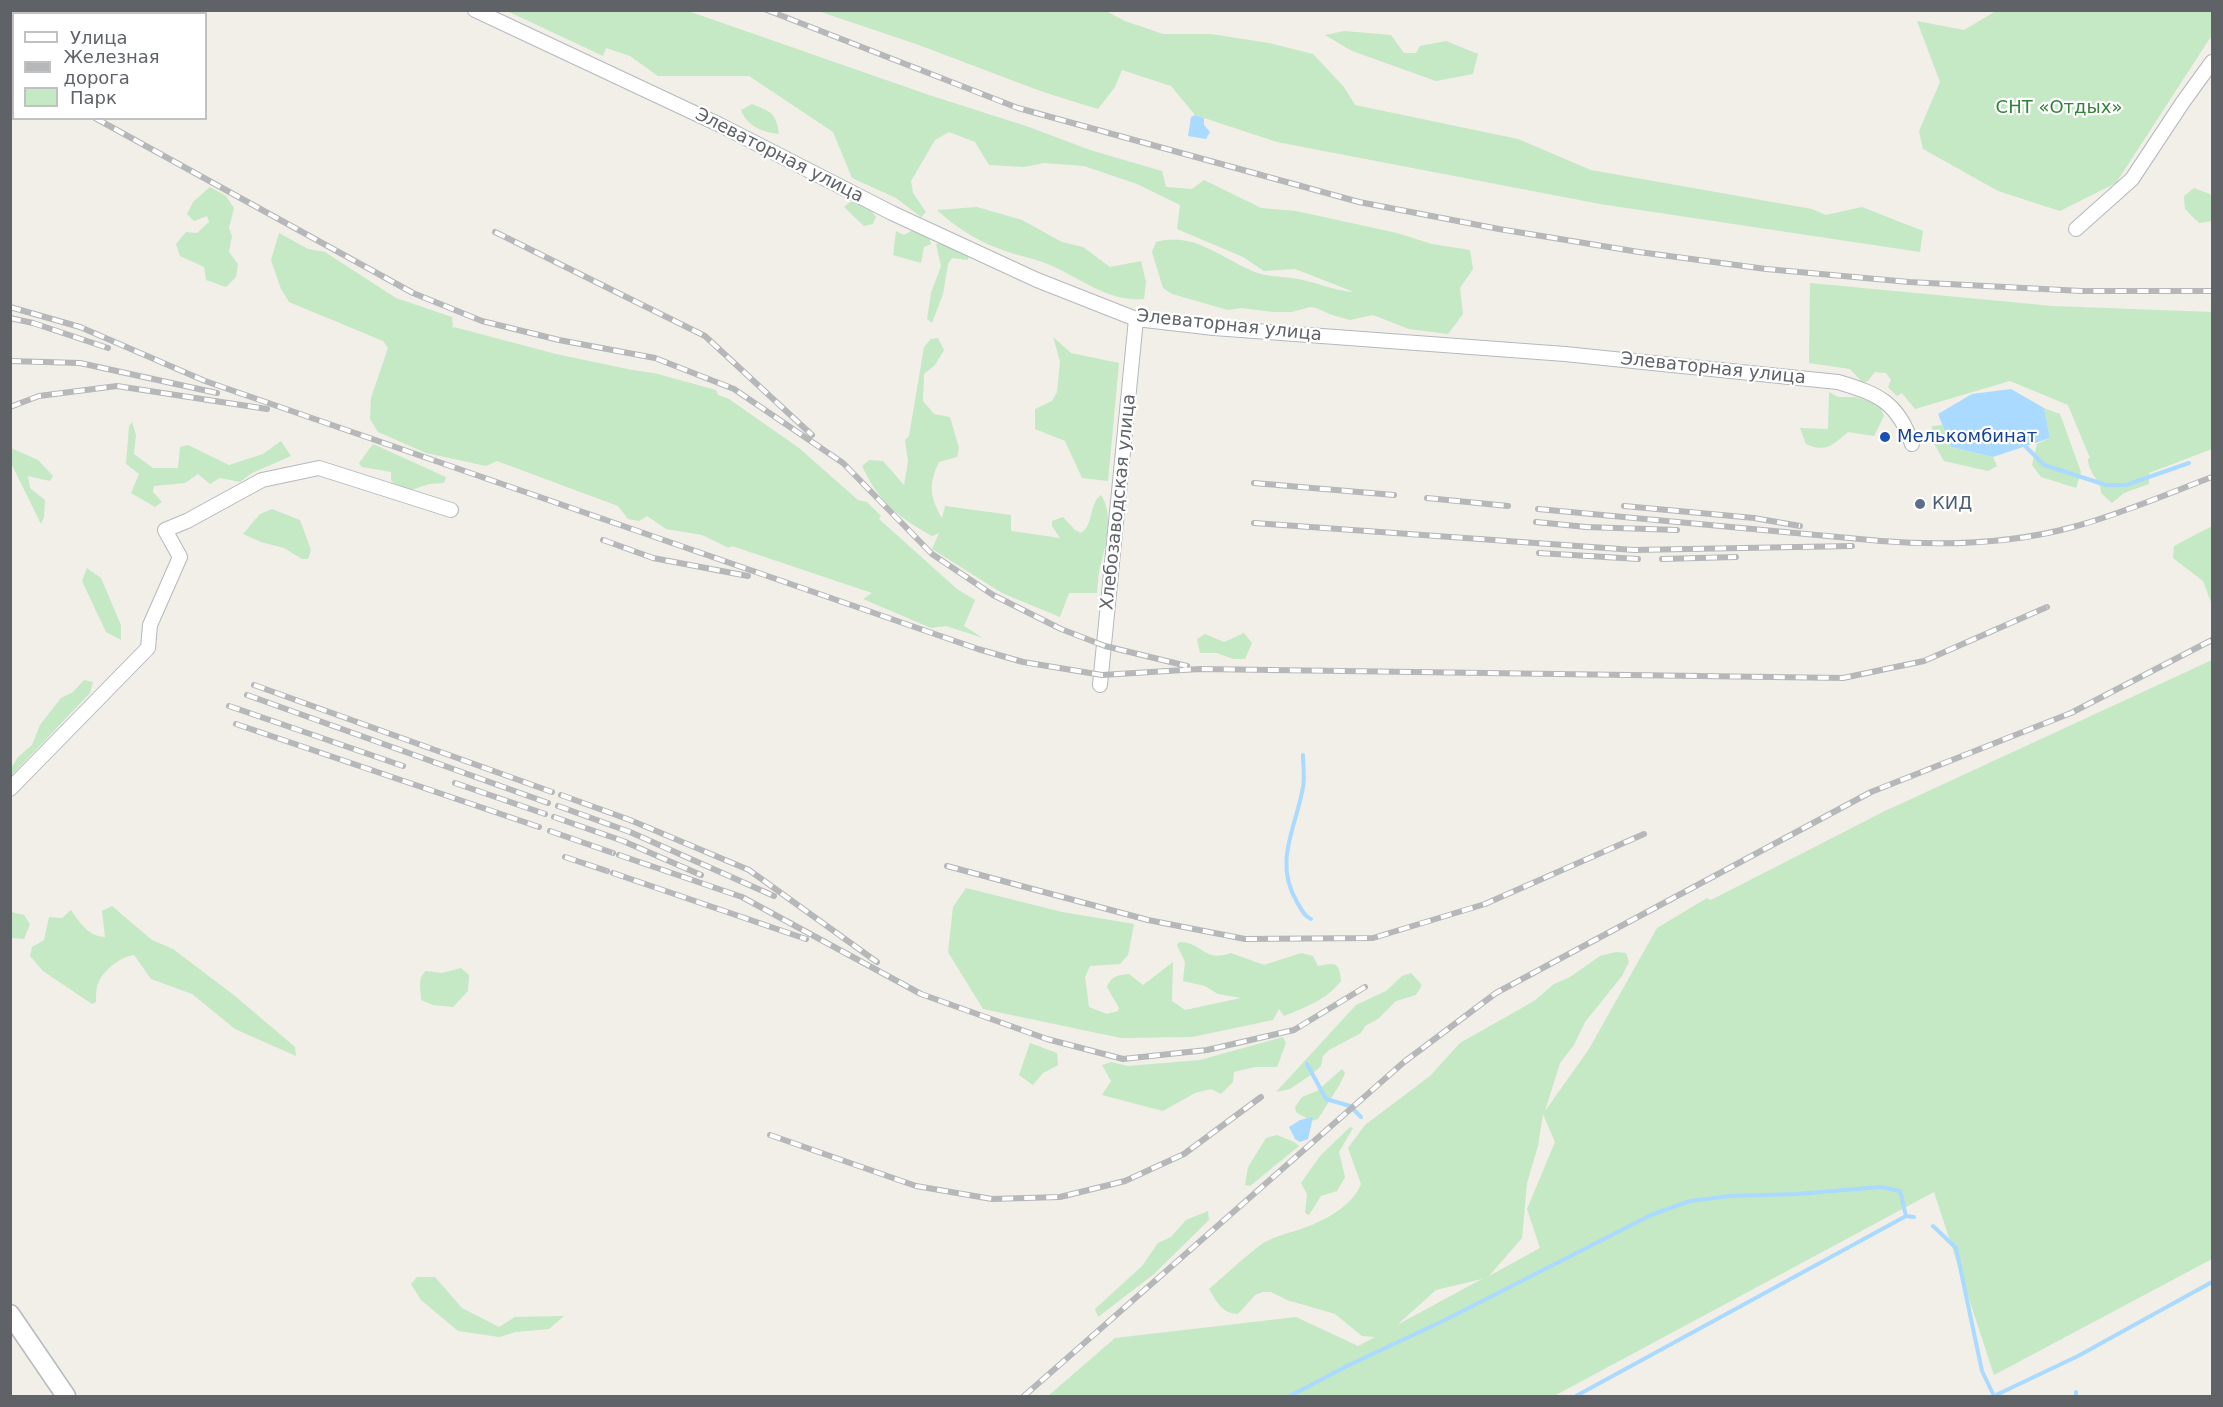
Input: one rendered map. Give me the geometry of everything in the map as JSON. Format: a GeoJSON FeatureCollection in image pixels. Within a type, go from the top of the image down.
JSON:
{"type":"FeatureCollection","features":[{"type":"Feature","properties":{"kind":"main road"},"geometry":{"type":"LineString","coordinates":[[10,1314],[66,1396]]}},
{"type":"Feature","properties":{"kind":"street","name":"Элеваторная улица"},"geometry":{"type":"LineString","coordinates":[[475,10],[720,125],[892,213],[1037,280],[1136,319],[1214,328],[1565,354],[1838,382],[1864,390],[1892,406],[1905,422],[1912,444]]}},
{"type":"Feature","properties":{"kind":"street"},"geometry":{"type":"LineString","coordinates":[[2076,229],[2132,179],[2212,62]]}},
{"type":"Feature","properties":{"kind":"street","name":"Хлебозаводская улица"},"geometry":{"type":"LineString","coordinates":[[1100,685],[1136,319]]}},
{"type":"Feature","properties":{"kind":"street"},"geometry":{"type":"LineString","coordinates":[[10,789],[148,648],[150,625],[180,557],[165,530],[187,521],[262,480],[319,468],[451,510]]}},
{"type":"Feature","properties":{"kind":"green space","name":"СНТ «Отдых»"},"geometry":{"type":"Polygon","coordinates":[[[2212,10],[2212,35],[2116,183],[2060,211],[1998,191],[1923,149],[1919,131],[1940,82],[1917,21],[1964,30],[1996,11],[2212,10]]]}},
{"type":"Feature","properties":{"kind":"green space"},"geometry":{"type":"Polygon","coordinates":[[[507,11],[688,11],[929,95],[1029,127],[1090,150],[1162,171],[1166,187],[1192,189],[1204,180],[1261,208],[1296,211],[1397,233],[1432,244],[1470,250],[1473,269],[1460,288],[1463,314],[1448,334],[1409,329],[1373,315],[1350,320],[1310,307],[1292,312],[1241,308],[1228,310],[1172,294],[1163,288],[1152,252],[1156,242],[1183,240],[1195,243],[1259,274],[1299,279],[1354,292],[1295,269],[1264,271],[1243,257],[1177,229],[1180,205],[1137,184],[1084,166],[1044,163],[1024,167],[989,165],[975,142],[949,132],[935,140],[911,181],[913,193],[926,212],[921,217],[896,198],[852,178],[833,132],[749,76],[658,76],[630,56],[606,48],[603,56],[507,11]]]}},
{"type":"Feature","properties":{"kind":"green space"},"geometry":{"type":"Polygon","coordinates":[[[818,11],[1106,11],[1125,21],[1163,34],[1211,34],[1269,43],[1313,54],[1344,87],[1355,105],[1518,139],[1591,170],[1812,209],[1826,215],[1862,207],[1923,231],[1920,252],[1600,204],[1277,142],[1195,115],[1171,86],[1122,70],[1115,87],[1098,109],[1043,92],[916,44],[818,11]]]}},
{"type":"Feature","properties":{"kind":"green space"},"geometry":{"type":"Polygon","coordinates":[[[1344,31],[1391,35],[1404,53],[1416,53],[1420,46],[1446,41],[1478,54],[1473,74],[1436,81],[1352,51],[1325,35],[1344,31]]]}},
{"type":"Feature","properties":{"kind":"green space"},"geometry":{"type":"Polygon","coordinates":[[[752,104],[764,109],[774,117],[779,134],[761,130],[747,120],[741,110],[752,104]]]}},
{"type":"Feature","properties":{"kind":"green space"},"geometry":{"type":"Polygon","coordinates":[[[210,187],[226,196],[234,208],[229,228],[232,236],[229,252],[238,264],[236,277],[226,287],[206,280],[204,267],[180,256],[176,244],[186,232],[197,233],[209,222],[207,216],[194,221],[187,214],[193,202],[210,187]]]}},
{"type":"Feature","properties":{"kind":"green space"},"geometry":{"type":"Polygon","coordinates":[[[2194,188],[2212,195],[2212,221],[2199,223],[2185,209],[2184,196],[2194,188]]]}},
{"type":"Feature","properties":{"kind":"green space"},"geometry":{"type":"Polygon","coordinates":[[[863,200],[876,217],[873,224],[864,226],[844,207],[850,202],[863,200]]]}},
{"type":"Feature","properties":{"kind":"green space"},"geometry":{"type":"Polygon","coordinates":[[[977,207],[1022,220],[1062,242],[1083,247],[1110,267],[1141,261],[1146,282],[1144,299],[1118,297],[1105,293],[1045,263],[991,246],[951,222],[937,210],[977,207]]]}},
{"type":"Feature","properties":{"kind":"green space"},"geometry":{"type":"Polygon","coordinates":[[[913,230],[929,235],[931,244],[924,247],[921,263],[893,255],[896,231],[904,235],[913,230]]]}},
{"type":"Feature","properties":{"kind":"green space"},"geometry":{"type":"Polygon","coordinates":[[[279,233],[308,249],[325,252],[396,298],[452,317],[453,329],[454,327],[556,354],[654,373],[716,390],[718,395],[729,399],[799,448],[858,500],[867,502],[881,516],[879,519],[957,589],[975,600],[964,626],[983,638],[946,626],[931,628],[863,599],[872,593],[732,546],[729,548],[702,535],[666,529],[647,516],[639,521],[628,519],[618,506],[497,461],[486,466],[426,453],[378,432],[370,419],[371,398],[388,348],[383,341],[289,302],[281,289],[271,260],[279,233]]]}},
{"type":"Feature","properties":{"kind":"green space"},"geometry":{"type":"Polygon","coordinates":[[[948,242],[969,250],[968,260],[952,258],[948,264],[943,294],[932,323],[927,319],[931,293],[941,266],[936,244],[948,242]]]}},
{"type":"Feature","properties":{"kind":"green space"},"geometry":{"type":"Polygon","coordinates":[[[1810,283],[2053,306],[2212,312],[2212,449],[2149,473],[2149,484],[2124,493],[2112,503],[2101,493],[2090,469],[2088,459],[2090,458],[2068,405],[2010,381],[1915,409],[1902,393],[1897,396],[1888,387],[1891,380],[1886,373],[1875,372],[1868,381],[1863,383],[1850,369],[1809,363],[1810,283]]]}},
{"type":"Feature","properties":{"kind":"green space"},"geometry":{"type":"Polygon","coordinates":[[[1053,337],[1071,353],[1119,363],[1108,481],[1082,478],[1065,441],[1035,429],[1035,409],[1052,401],[1057,392],[1060,361],[1053,337]]]}},
{"type":"Feature","properties":{"kind":"green space"},"geometry":{"type":"Polygon","coordinates":[[[938,338],[944,350],[935,365],[924,374],[923,401],[934,414],[950,417],[959,448],[957,457],[939,462],[933,478],[933,497],[942,518],[945,506],[1011,515],[1011,531],[1060,538],[1052,526],[1052,521],[1063,517],[1081,533],[1088,525],[1095,503],[1101,495],[1105,503],[1108,529],[1097,593],[1069,593],[1060,617],[1002,593],[932,549],[939,533],[932,536],[899,515],[875,489],[862,466],[869,460],[883,461],[904,485],[908,461],[905,440],[909,436],[924,347],[931,339],[938,338]]]}},
{"type":"Feature","properties":{"kind":"green space"},"geometry":{"type":"Polygon","coordinates":[[[1829,392],[1838,397],[1856,397],[1879,405],[1884,416],[1874,436],[1848,432],[1838,441],[1824,448],[1806,444],[1800,428],[1828,429],[1829,392]]]}},
{"type":"Feature","properties":{"kind":"green space"},"geometry":{"type":"Polygon","coordinates":[[[2044,408],[2060,414],[2081,472],[2076,488],[2041,477],[2032,465],[2037,444],[2050,438],[2044,408]]]}},
{"type":"Feature","properties":{"kind":"green space"},"geometry":{"type":"Polygon","coordinates":[[[132,422],[136,435],[134,454],[153,468],[178,468],[180,447],[188,445],[229,465],[263,454],[281,441],[291,456],[252,473],[240,482],[220,478],[210,484],[198,474],[185,483],[154,486],[153,492],[162,502],[155,507],[131,493],[139,474],[126,464],[129,426],[132,422]]]}},
{"type":"Feature","properties":{"kind":"green space"},"geometry":{"type":"Polygon","coordinates":[[[1942,425],[1951,447],[1993,457],[1997,466],[1988,471],[1944,461],[1931,438],[1932,426],[1942,425]]]}},
{"type":"Feature","properties":{"kind":"green space"},"geometry":{"type":"Polygon","coordinates":[[[373,444],[446,477],[444,483],[429,484],[402,493],[391,480],[391,472],[362,467],[359,463],[373,444]]]}},
{"type":"Feature","properties":{"kind":"green space"},"geometry":{"type":"Polygon","coordinates":[[[11,448],[38,460],[53,476],[50,481],[28,476],[30,488],[45,500],[44,517],[41,524],[11,463],[11,448]]]}},
{"type":"Feature","properties":{"kind":"green space"},"geometry":{"type":"Polygon","coordinates":[[[272,509],[300,520],[311,550],[308,559],[302,559],[284,548],[243,534],[260,514],[272,509]]]}},
{"type":"Feature","properties":{"kind":"green space"},"geometry":{"type":"Polygon","coordinates":[[[2212,526],[2212,605],[2203,581],[2173,558],[2174,546],[2212,526]]]}},
{"type":"Feature","properties":{"kind":"green space"},"geometry":{"type":"Polygon","coordinates":[[[87,568],[101,578],[121,625],[121,640],[106,632],[82,581],[87,568]]]}},
{"type":"Feature","properties":{"kind":"green space"},"geometry":{"type":"Polygon","coordinates":[[[1244,633],[1252,643],[1245,659],[1233,659],[1217,653],[1200,653],[1197,639],[1205,634],[1224,642],[1244,633]]]}},
{"type":"Feature","properties":{"kind":"green space"},"geometry":{"type":"Polygon","coordinates":[[[2212,660],[2212,1259],[1994,1375],[1934,1192],[1554,1396],[1048,1396],[1115,1338],[1296,1317],[1358,1346],[1375,1337],[1362,1336],[1335,1314],[1287,1300],[1271,1292],[1255,1295],[1238,1314],[1227,1312],[1220,1306],[1209,1289],[1262,1244],[1318,1222],[1344,1206],[1361,1184],[1348,1148],[1365,1125],[1430,1076],[1460,1043],[1534,1001],[1554,984],[1570,977],[1600,956],[1616,952],[1626,953],[1629,962],[1622,976],[1585,1022],[1574,1045],[1560,1063],[1545,1111],[1589,1049],[1657,928],[1707,898],[1711,900],[1883,812],[2212,660]],[[1543,1114],[1538,1146],[1527,1183],[1522,1238],[1489,1276],[1540,1248],[1527,1209],[1555,1142],[1543,1114]],[[1482,1279],[1436,1290],[1397,1325],[1482,1279]]]}},
{"type":"Feature","properties":{"kind":"green space"},"geometry":{"type":"Polygon","coordinates":[[[84,680],[93,682],[90,693],[11,776],[11,768],[18,757],[32,745],[40,725],[61,698],[73,692],[84,680]]]}},
{"type":"Feature","properties":{"kind":"green space"},"geometry":{"type":"Polygon","coordinates":[[[966,888],[1062,912],[1134,924],[1128,955],[1120,964],[1090,966],[1085,977],[1089,1007],[1107,1014],[1118,1011],[1119,1008],[1107,987],[1113,978],[1129,974],[1143,985],[1173,962],[1172,1001],[1185,1010],[1241,998],[1218,994],[1205,986],[1183,981],[1185,962],[1177,945],[1179,942],[1193,945],[1214,956],[1231,953],[1264,965],[1301,953],[1313,956],[1318,966],[1336,965],[1341,981],[1322,998],[1284,1016],[1279,1009],[1273,1020],[1192,1037],[1121,1038],[983,1009],[948,952],[953,907],[966,888]]]}},
{"type":"Feature","properties":{"kind":"green space"},"geometry":{"type":"Polygon","coordinates":[[[112,906],[152,940],[173,949],[235,996],[295,1047],[296,1056],[235,1029],[192,994],[151,979],[134,955],[117,962],[107,970],[99,981],[96,1002],[92,1004],[43,971],[30,956],[32,947],[44,940],[49,917],[62,918],[71,910],[89,932],[105,937],[102,911],[112,906]]]}},
{"type":"Feature","properties":{"kind":"green space"},"geometry":{"type":"Polygon","coordinates":[[[11,912],[24,915],[30,924],[24,939],[11,938],[11,912]]]}},
{"type":"Feature","properties":{"kind":"green space"},"geometry":{"type":"Polygon","coordinates":[[[461,968],[469,975],[468,991],[453,1007],[433,1005],[421,1000],[420,980],[426,971],[442,973],[461,968]]]}},
{"type":"Feature","properties":{"kind":"green space"},"geometry":{"type":"Polygon","coordinates":[[[1411,973],[1422,985],[1416,995],[1396,1001],[1378,1019],[1365,1026],[1361,1033],[1329,1050],[1323,1056],[1321,1066],[1312,1074],[1290,1089],[1276,1092],[1356,1005],[1386,991],[1402,976],[1411,973]]]}},
{"type":"Feature","properties":{"kind":"green space"},"geometry":{"type":"Polygon","coordinates":[[[1283,1037],[1286,1043],[1277,1067],[1255,1067],[1234,1072],[1233,1082],[1221,1094],[1211,1089],[1195,1093],[1163,1111],[1102,1095],[1111,1081],[1102,1065],[1111,1062],[1128,1066],[1200,1060],[1283,1037]]]}},
{"type":"Feature","properties":{"kind":"green space"},"geometry":{"type":"Polygon","coordinates":[[[1030,1043],[1057,1053],[1058,1065],[1043,1073],[1033,1085],[1019,1075],[1030,1043]]]}},
{"type":"Feature","properties":{"kind":"green space"},"geometry":{"type":"Polygon","coordinates":[[[1342,1069],[1345,1073],[1340,1084],[1318,1119],[1311,1121],[1296,1112],[1295,1107],[1302,1097],[1317,1091],[1342,1069]]]}},
{"type":"Feature","properties":{"kind":"green space"},"geometry":{"type":"Polygon","coordinates":[[[1350,1127],[1353,1128],[1339,1152],[1345,1177],[1337,1191],[1321,1196],[1309,1215],[1305,1213],[1307,1194],[1301,1183],[1320,1156],[1350,1127]]]}},
{"type":"Feature","properties":{"kind":"green space"},"geometry":{"type":"Polygon","coordinates":[[[1277,1135],[1299,1146],[1250,1186],[1245,1185],[1248,1167],[1266,1138],[1277,1135]]]}},
{"type":"Feature","properties":{"kind":"green space"},"geometry":{"type":"Polygon","coordinates":[[[1208,1211],[1209,1220],[1154,1274],[1098,1317],[1095,1309],[1142,1266],[1158,1243],[1171,1237],[1186,1220],[1208,1211]]]}},
{"type":"Feature","properties":{"kind":"green space"},"geometry":{"type":"Polygon","coordinates":[[[417,1277],[435,1277],[462,1308],[499,1327],[515,1317],[564,1316],[549,1329],[516,1332],[499,1337],[458,1331],[421,1300],[411,1284],[417,1277]]]}},
{"type":"Feature","properties":{"kind":"water"},"geometry":{"type":"Polygon","coordinates":[[[1195,115],[1204,118],[1204,125],[1210,132],[1206,139],[1188,136],[1191,117],[1195,115]]]}},
{"type":"Feature","properties":{"kind":"water"},"geometry":{"type":"Polygon","coordinates":[[[2011,389],[2044,408],[2050,438],[1993,457],[1951,447],[1938,414],[1972,394],[2011,389]]]}},
{"type":"Feature","properties":{"kind":"water"},"geometry":{"type":"Polygon","coordinates":[[[1313,1117],[1308,1139],[1300,1142],[1295,1139],[1289,1127],[1300,1120],[1313,1117]]]}},
{"type":"Feature","properties":{"kind":"waterway"},"geometry":{"type":"LineString","coordinates":[[2026,447],[2044,465],[2106,485],[2126,485],[2189,463]]}},
{"type":"Feature","properties":{"kind":"waterway"},"geometry":{"type":"LineString","coordinates":[[1303,755],[1304,783],[1288,845],[1287,873],[1297,902],[1311,919]]}},
{"type":"Feature","properties":{"kind":"waterway"},"geometry":{"type":"LineString","coordinates":[[1307,1064],[1326,1099],[1350,1106],[1361,1117]]}},
{"type":"Feature","properties":{"kind":"waterway"},"geometry":{"type":"LineString","coordinates":[[1290,1396],[1651,1215],[1690,1201],[1730,1196],[1798,1194],[1880,1187],[1900,1191],[1906,1216]]}},
{"type":"Feature","properties":{"kind":"waterway"},"geometry":{"type":"LineString","coordinates":[[1576,1396],[1906,1216],[1914,1217]]}},
{"type":"Feature","properties":{"kind":"waterway"},"geometry":{"type":"LineString","coordinates":[[1933,1226],[1956,1248],[1982,1371],[1994,1396]]}},
{"type":"Feature","properties":{"kind":"waterway"},"geometry":{"type":"LineString","coordinates":[[1994,1396],[2078,1356],[2212,1282]]}},
{"type":"Feature","properties":{"kind":"railway"},"geometry":{"type":"LineString","coordinates":[[767,10],[1018,108],[1359,202],[1499,229],[1639,252],[1766,269],[1909,282],[2082,291],[2212,291]]}},
{"type":"Feature","properties":{"kind":"railway"},"geometry":{"type":"LineString","coordinates":[[99,120],[413,293],[482,321],[559,340],[655,358],[734,389],[843,463],[932,554],[993,595],[1061,629],[1105,646],[1187,666]]}},
{"type":"Feature","properties":{"kind":"railway"},"geometry":{"type":"LineString","coordinates":[[495,232],[705,336],[812,435]]}},
{"type":"Feature","properties":{"kind":"railway"},"geometry":{"type":"LineString","coordinates":[[10,307],[80,327],[205,381],[978,649],[1023,662],[1102,675],[1200,669],[1843,678],[1924,661],[2047,607]]}},
{"type":"Feature","properties":{"kind":"railway"},"geometry":{"type":"LineString","coordinates":[[10,318],[33,323],[108,348]]}},
{"type":"Feature","properties":{"kind":"railway"},"geometry":{"type":"LineString","coordinates":[[10,361],[80,363],[217,393]]}},
{"type":"Feature","properties":{"kind":"railway"},"geometry":{"type":"LineString","coordinates":[[10,407],[39,396],[117,386],[267,409]]}},
{"type":"Feature","properties":{"kind":"railway"},"geometry":{"type":"LineString","coordinates":[[1538,509],[1881,541],[1978,542],[2026,537],[2073,527],[2126,510],[2212,477]]}},
{"type":"Feature","properties":{"kind":"railway"},"geometry":{"type":"LineString","coordinates":[[1254,483],[1394,495]]}},
{"type":"Feature","properties":{"kind":"railway"},"geometry":{"type":"LineString","coordinates":[[1427,498],[1508,506]]}},
{"type":"Feature","properties":{"kind":"railway"},"geometry":{"type":"LineString","coordinates":[[1624,506],[1754,518],[1800,526]]}},
{"type":"Feature","properties":{"kind":"railway"},"geometry":{"type":"LineString","coordinates":[[1536,522],[1586,527],[1677,530]]}},
{"type":"Feature","properties":{"kind":"railway"},"geometry":{"type":"LineString","coordinates":[[1254,523],[1634,550],[1852,546]]}},
{"type":"Feature","properties":{"kind":"railway"},"geometry":{"type":"LineString","coordinates":[[603,540],[653,558],[748,576]]}},
{"type":"Feature","properties":{"kind":"railway"},"geometry":{"type":"LineString","coordinates":[[1539,553],[1638,559]]}},
{"type":"Feature","properties":{"kind":"railway"},"geometry":{"type":"LineString","coordinates":[[1662,559],[1736,557]]}},
{"type":"Feature","properties":{"kind":"railway"},"geometry":{"type":"LineString","coordinates":[[1024,1396],[1404,1062],[1496,993],[1871,792],[2071,713],[2212,640]]}},
{"type":"Feature","properties":{"kind":"railway"},"geometry":{"type":"LineString","coordinates":[[254,685],[552,792]]}},
{"type":"Feature","properties":{"kind":"railway"},"geometry":{"type":"LineString","coordinates":[[247,695],[548,803]]}},
{"type":"Feature","properties":{"kind":"railway"},"geometry":{"type":"LineString","coordinates":[[229,706],[403,766]]}},
{"type":"Feature","properties":{"kind":"railway"},"geometry":{"type":"LineString","coordinates":[[236,724],[539,827]]}},
{"type":"Feature","properties":{"kind":"railway"},"geometry":{"type":"LineString","coordinates":[[455,783],[545,814]]}},
{"type":"Feature","properties":{"kind":"railway"},"geometry":{"type":"LineString","coordinates":[[561,795],[630,820],[749,870],[877,962]]}},
{"type":"Feature","properties":{"kind":"railway"},"geometry":{"type":"LineString","coordinates":[[558,806],[630,832],[774,896]]}},
{"type":"Feature","properties":{"kind":"railway"},"geometry":{"type":"LineString","coordinates":[[554,817],[623,841],[701,875]]}},
{"type":"Feature","properties":{"kind":"railway"},"geometry":{"type":"LineString","coordinates":[[550,831],[613,853]]}},
{"type":"Feature","properties":{"kind":"railway"},"geometry":{"type":"LineString","coordinates":[[947,866],[1148,920],[1245,939],[1373,938],[1485,904],[1644,834]]}},
{"type":"Feature","properties":{"kind":"railway"},"geometry":{"type":"LineString","coordinates":[[619,855],[742,897],[921,994],[1047,1039],[1123,1059],[1207,1050],[1294,1030],[1365,987]]}},
{"type":"Feature","properties":{"kind":"railway"},"geometry":{"type":"LineString","coordinates":[[565,857],[607,871]]}},
{"type":"Feature","properties":{"kind":"railway"},"geometry":{"type":"LineString","coordinates":[[613,873],[806,939]]}},
{"type":"Feature","properties":{"kind":"railway"},"geometry":{"type":"LineString","coordinates":[[770,1135],[916,1186],[992,1199],[1060,1197],[1125,1181],[1184,1154],[1261,1097]]}},
{"type":"Feature","properties":{"kind":"place","name":"Мелькомбинат"},"geometry":{"type":"Point","coordinates":[1885,437]}},
{"type":"Feature","properties":{"kind":"place","name":"КИД"},"geometry":{"type":"Point","coordinates":[1920,504]}}]}
